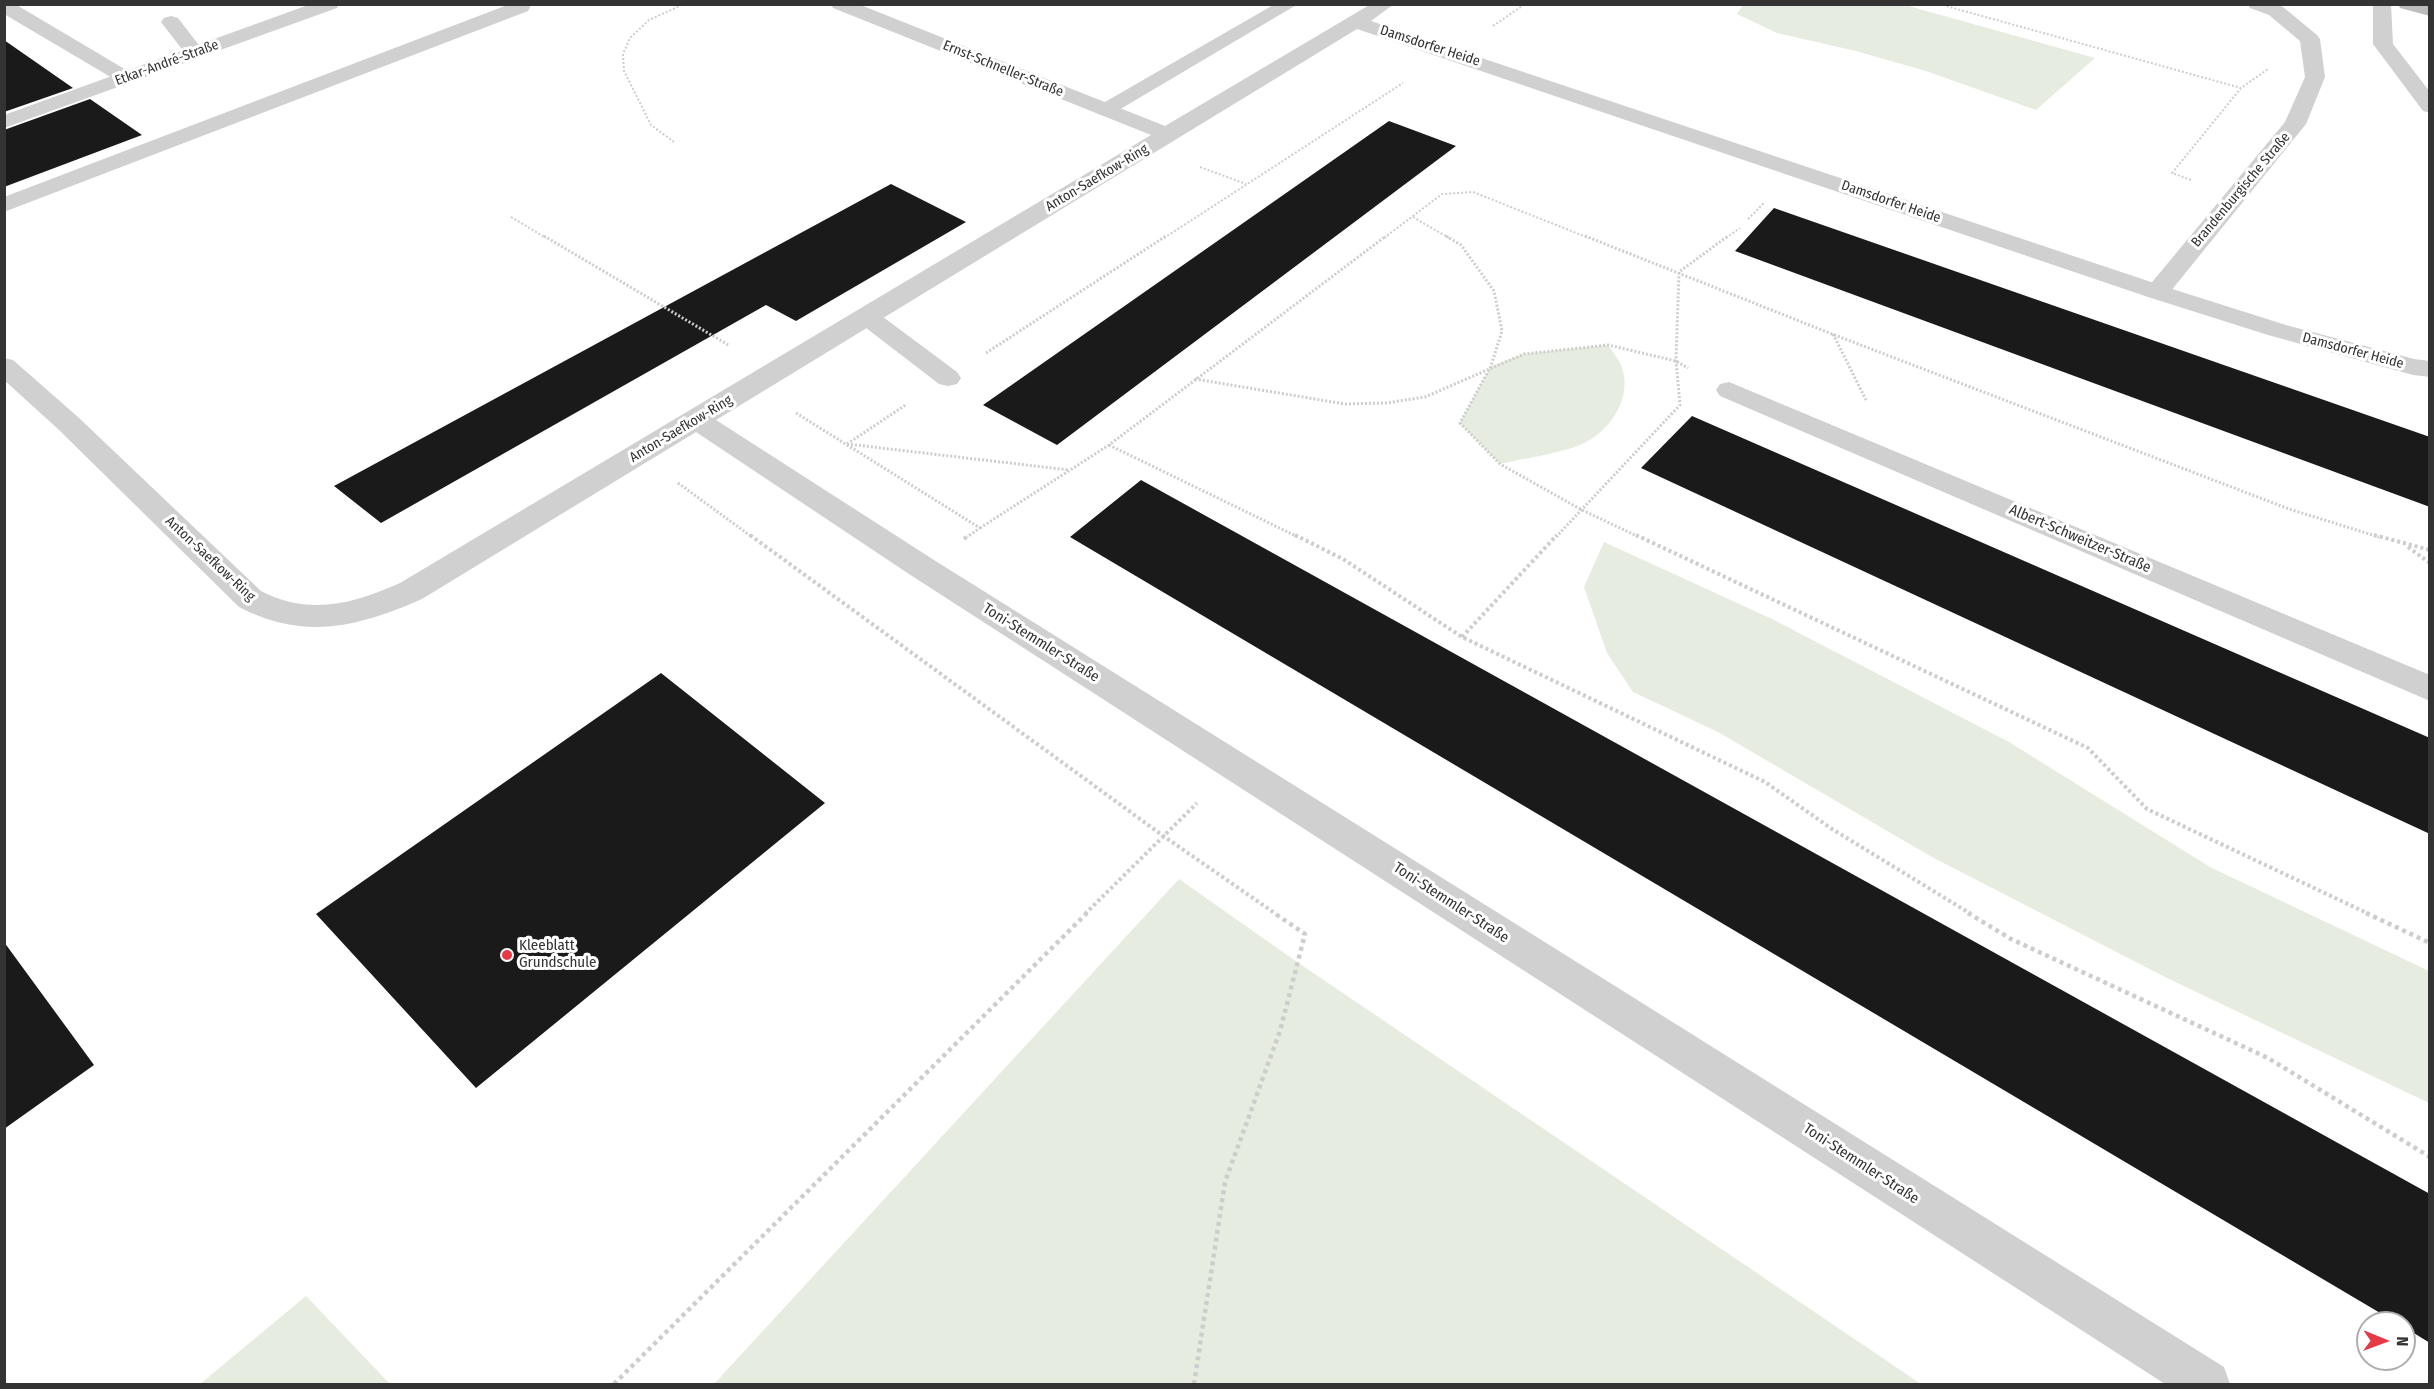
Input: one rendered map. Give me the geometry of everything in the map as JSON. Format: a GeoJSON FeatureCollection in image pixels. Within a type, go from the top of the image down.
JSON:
{"type":"FeatureCollection","features":[{"type":"Feature","properties":{"kind":"street","name":"Etkar-André-Straße"},"geometry":{"type":"LineString","coordinates":[[4,122],[330,4]]}},
{"type":"Feature","properties":{"kind":"street","name":"Ernst-Schneller-Straße"},"geometry":{"type":"LineString","coordinates":[[840,4],[1167,134]]}},
{"type":"Feature","properties":{"kind":"street"},"geometry":{"type":"LineString","coordinates":[[1105,110],[1289,4]]}},
{"type":"Feature","properties":{"kind":"street","name":"Anton-Saefkow-Ring"},"geometry":{"type":"LineString","coordinates":[[4,366],[68,423],[250,599],[281,614],[302,618],[322,617],[369,608],[411,591],[1385,4]]}},
{"type":"Feature","properties":{"kind":"street"},"geometry":{"type":"LineString","coordinates":[[2257,4],[2276,11],[2310,39]]}},
{"type":"Feature","properties":{"kind":"street"},"geometry":{"type":"LineString","coordinates":[[2382,4],[2383,45],[2430,107]]}},
{"type":"Feature","properties":{"kind":"street"},"geometry":{"type":"LineString","coordinates":[[2407,4],[2430,10]]}},
{"type":"Feature","properties":{"kind":"street"},"geometry":{"type":"LineString","coordinates":[[4,6],[126,78]]}},
{"type":"Feature","properties":{"kind":"street"},"geometry":{"type":"LineString","coordinates":[[4,205],[521,7]]}},
{"type":"Feature","properties":{"kind":"street"},"geometry":{"type":"LineString","coordinates":[[171,22],[195,53]]}},
{"type":"Feature","properties":{"kind":"street","name":"Damsdorfer Heide"},"geometry":{"type":"LineString","coordinates":[[1356,22],[2157,292],[2277,330],[2413,367],[2430,369]]}},
{"type":"Feature","properties":{"kind":"street","name":"Brandenburgische Straße"},"geometry":{"type":"LineString","coordinates":[[2157,292],[2295,124],[2315,77],[2310,39]]}},
{"type":"Feature","properties":{"kind":"street"},"geometry":{"type":"LineString","coordinates":[[866,316],[948,378]]}},
{"type":"Feature","properties":{"kind":"street","name":"Albert-Schweitzer-Straße"},"geometry":{"type":"LineString","coordinates":[[1729,390],[2430,689]]}},
{"type":"Feature","properties":{"kind":"street","name":"Toni-Stemmler-Straße"},"geometry":{"type":"LineString","coordinates":[[697,420],[923,568],[2207,1384]]}},
{"type":"Feature","properties":{"kind":"path"},"geometry":{"type":"LineString","coordinates":[[674,142],[651,125],[624,72],[623,54],[630,38],[649,20],[684,4]]}},
{"type":"Feature","properties":{"kind":"path"},"geometry":{"type":"LineString","coordinates":[[847,444],[1525,4]]}},
{"type":"Feature","properties":{"kind":"path"},"geometry":{"type":"LineString","coordinates":[[1939,4],[2241,88]]}},
{"type":"Feature","properties":{"kind":"path"},"geometry":{"type":"LineString","coordinates":[[2196,181],[2172,173],[2241,88],[2310,39]]}},
{"type":"Feature","properties":{"kind":"path"},"geometry":{"type":"LineString","coordinates":[[923,568],[980,528],[1109,445],[1442,195],[1473,192],[1832,334],[2289,509],[2408,546],[2430,550]]}},
{"type":"Feature","properties":{"kind":"path"},"geometry":{"type":"LineString","coordinates":[[511,217],[763,379],[847,444],[980,528]]}},
{"type":"Feature","properties":{"kind":"path"},"geometry":{"type":"LineString","coordinates":[[1413,217],[1461,245],[1494,291],[1502,331],[1491,366],[1460,423],[1500,464],[1582,510],[2088,748],[2147,809],[2430,943]]}},
{"type":"Feature","properties":{"kind":"path"},"geometry":{"type":"LineString","coordinates":[[1679,272],[1740,228]]}},
{"type":"Feature","properties":{"kind":"path"},"geometry":{"type":"LineString","coordinates":[[1462,637],[1680,405],[1676,361],[1679,272]]}},
{"type":"Feature","properties":{"kind":"path"},"geometry":{"type":"LineString","coordinates":[[1832,334],[1876,419],[1883,454]]}},
{"type":"Feature","properties":{"kind":"path"},"geometry":{"type":"LineString","coordinates":[[1195,379],[1345,404],[1386,403],[1425,398],[1491,366],[1524,354],[1608,345],[1676,361],[1729,390]]}},
{"type":"Feature","properties":{"kind":"path"},"geometry":{"type":"LineString","coordinates":[[847,444],[1069,470]]}},
{"type":"Feature","properties":{"kind":"path"},"geometry":{"type":"LineString","coordinates":[[1109,445],[1343,559],[1462,637],[1765,782],[1832,829],[2011,939],[2268,1058],[2430,1156]]}},
{"type":"Feature","properties":{"kind":"path"},"geometry":{"type":"LineString","coordinates":[[678,483],[1162,835],[1305,934],[1280,1031],[1225,1182],[1194,1384]]}},
{"type":"Feature","properties":{"kind":"path"},"geometry":{"type":"LineString","coordinates":[[2408,546],[2430,563]]}},
{"type":"Feature","properties":{"kind":"path"},"geometry":{"type":"LineString","coordinates":[[614,1384],[1162,835],[1237,766]]}},
{"type":"Feature","properties":{"kind":"shaded area"},"geometry":{"type":"Polygon","coordinates":[[[1743,5],[1905,5],[2095,58],[2036,110],[1926,71],[1856,51],[1777,33],[1737,14],[1743,5]]]}},
{"type":"Feature","properties":{"kind":"shaded area"},"geometry":{"type":"Polygon","coordinates":[[[1608,345],[1620,362],[1624,376],[1622,399],[1618,410],[1605,428],[1586,442],[1557,452],[1500,464],[1460,423],[1491,366],[1524,354],[1608,345]]]}},
{"type":"Feature","properties":{"kind":"shaded area"},"geometry":{"type":"Polygon","coordinates":[[[1604,542],[1772,619],[2009,742],[2210,867],[2429,971],[2429,1103],[2165,977],[1930,856],[1718,732],[1633,692],[1607,653],[1584,587],[1604,542]]]}},
{"type":"Feature","properties":{"kind":"shaded area"},"geometry":{"type":"Polygon","coordinates":[[[1179,879],[1297,962],[1921,1384],[714,1384],[1179,879]]]}},
{"type":"Feature","properties":{"kind":"shaded area"},"geometry":{"type":"Polygon","coordinates":[[[306,1296],[390,1384],[200,1384],[306,1296]]]}},
{"type":"Feature","properties":{"kind":"building"},"geometry":{"type":"Polygon","coordinates":[[[4,40],[73,88],[4,112],[4,40]]]}},
{"type":"Feature","properties":{"kind":"building"},"geometry":{"type":"Polygon","coordinates":[[[90,99],[142,135],[4,187],[4,130],[90,99]]]}},
{"type":"Feature","properties":{"kind":"building"},"geometry":{"type":"Polygon","coordinates":[[[1389,121],[1456,146],[1057,445],[983,405],[1389,121]]]}},
{"type":"Feature","properties":{"kind":"building"},"geometry":{"type":"Polygon","coordinates":[[[891,184],[966,222],[796,321],[766,305],[381,523],[334,486],[891,184]]]}},
{"type":"Feature","properties":{"kind":"building"},"geometry":{"type":"Polygon","coordinates":[[[1774,208],[2430,437],[2430,507],[1735,251],[1774,208]]]}},
{"type":"Feature","properties":{"kind":"building"},"geometry":{"type":"Polygon","coordinates":[[[1692,416],[2430,738],[2430,834],[1641,468],[1692,416]]]}},
{"type":"Feature","properties":{"kind":"building"},"geometry":{"type":"Polygon","coordinates":[[[1141,480],[2430,1194],[2430,1343],[2416,1334],[2416,1311],[2377,1311],[1070,537],[1141,480]]]}},
{"type":"Feature","properties":{"kind":"building"},"geometry":{"type":"Polygon","coordinates":[[[661,673],[825,803],[476,1088],[316,914],[661,673]]]}},
{"type":"Feature","properties":{"kind":"building"},"geometry":{"type":"Polygon","coordinates":[[[4,942],[94,1065],[4,1129],[4,942]]]}},
{"type":"Feature","properties":{"kind":"place","name":"Kleeblatt Grundschule"},"geometry":{"type":"Point","coordinates":[507,955]}}]}
